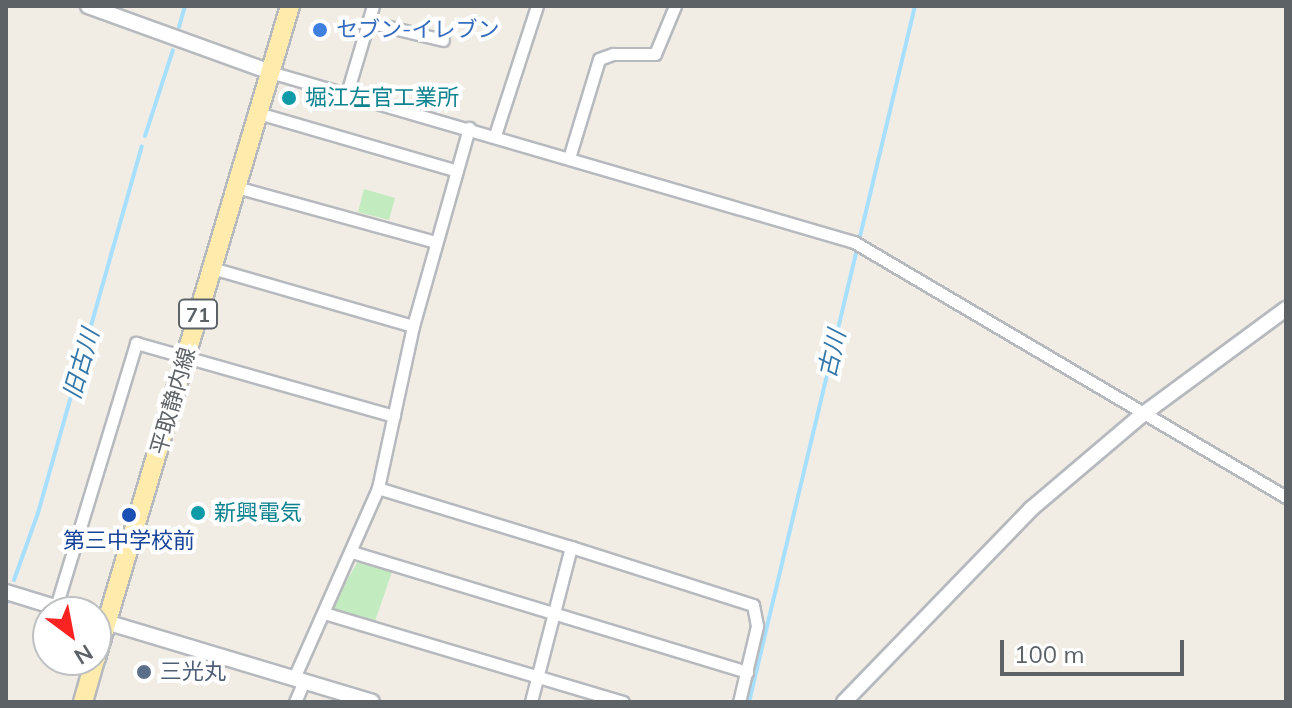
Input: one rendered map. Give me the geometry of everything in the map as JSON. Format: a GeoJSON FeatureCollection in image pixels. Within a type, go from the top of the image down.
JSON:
{"type":"FeatureCollection","features":[{"type":"Feature","properties":{"kind":"main road","name":"平取静内線"},"geometry":{"type":"LineString","coordinates":[[109,596],[186,356],[290,6]]}},
{"type":"Feature","properties":{"kind":"main road","name":"平取静内線"},"geometry":{"type":"LineString","coordinates":[[83,702],[91,676]]}},
{"type":"Feature","properties":{"kind":"street"},"geometry":{"type":"LineString","coordinates":[[88,6],[270,72],[495,135],[859,245],[1142,415],[1286,497]]}},
{"type":"Feature","properties":{"kind":"street"},"geometry":{"type":"LineString","coordinates":[[347,93],[373,6]]}},
{"type":"Feature","properties":{"kind":"street"},"geometry":{"type":"LineString","coordinates":[[495,135],[537,6]]}},
{"type":"Feature","properties":{"kind":"street"},"geometry":{"type":"LineString","coordinates":[[569,158],[599,59],[613,54],[655,54],[675,6]]}},
{"type":"Feature","properties":{"kind":"street"},"geometry":{"type":"LineString","coordinates":[[368,22],[443,40]]}},
{"type":"Feature","properties":{"kind":"street"},"geometry":{"type":"LineString","coordinates":[[258,113],[457,171]]}},
{"type":"Feature","properties":{"kind":"street"},"geometry":{"type":"LineString","coordinates":[[295,702],[299,679],[324,613],[378,488],[413,326],[469,128]]}},
{"type":"Feature","properties":{"kind":"street"},"geometry":{"type":"LineString","coordinates":[[236,187],[436,242]]}},
{"type":"Feature","properties":{"kind":"street"},"geometry":{"type":"LineString","coordinates":[[212,268],[413,326]]}},
{"type":"Feature","properties":{"kind":"street"},"geometry":{"type":"LineString","coordinates":[[844,702],[1031,509],[1142,415],[1286,309]]}},
{"type":"Feature","properties":{"kind":"street"},"geometry":{"type":"LineString","coordinates":[[59,596],[136,343],[394,416]]}},
{"type":"Feature","properties":{"kind":"street"},"geometry":{"type":"LineString","coordinates":[[378,488],[743,598],[757,614],[739,702]]}},
{"type":"Feature","properties":{"kind":"street"},"geometry":{"type":"LineString","coordinates":[[531,702],[571,547]]}},
{"type":"Feature","properties":{"kind":"street"},"geometry":{"type":"LineString","coordinates":[[352,552],[747,672]]}},
{"type":"Feature","properties":{"kind":"street"},"geometry":{"type":"LineString","coordinates":[[6,592],[32,600]]}},
{"type":"Feature","properties":{"kind":"street"},"geometry":{"type":"LineString","coordinates":[[324,613],[623,702]]}},
{"type":"Feature","properties":{"kind":"street"},"geometry":{"type":"LineString","coordinates":[[112,624],[372,702]]}},
{"type":"Feature","properties":{"kind":"green space"},"geometry":{"type":"Polygon","coordinates":[[[364,189],[395,198],[389,220],[358,212],[364,189]]]}},
{"type":"Feature","properties":{"kind":"green space"},"geometry":{"type":"Polygon","coordinates":[[[358,561],[392,572],[374,624],[334,612],[333,605],[358,561]]]}},
{"type":"Feature","properties":{"kind":"waterway","name":"旧古川"},"geometry":{"type":"LineString","coordinates":[[179,27],[185,6]]}},
{"type":"Feature","properties":{"kind":"waterway","name":"古川"},"geometry":{"type":"LineString","coordinates":[[749,702],[915,6]]}},
{"type":"Feature","properties":{"kind":"waterway","name":"旧古川"},"geometry":{"type":"LineString","coordinates":[[145,136],[173,50]]}},
{"type":"Feature","properties":{"kind":"waterway","name":"旧古川"},"geometry":{"type":"LineString","coordinates":[[14,580],[38,513],[142,146]]}},
{"type":"Feature","properties":{"kind":"place","name":"セブン-イレブン"},"geometry":{"type":"Point","coordinates":[320,30]}},
{"type":"Feature","properties":{"kind":"place","name":"堀江左官工業所"},"geometry":{"type":"Point","coordinates":[289,98]}},
{"type":"Feature","properties":{"kind":"place","name":"新興電気"},"geometry":{"type":"Point","coordinates":[198,513]}},
{"type":"Feature","properties":{"kind":"place","name":"第三中学校前"},"geometry":{"type":"Point","coordinates":[129,515]}},
{"type":"Feature","properties":{"kind":"place","name":"三光丸"},"geometry":{"type":"Point","coordinates":[144,672]}}]}
